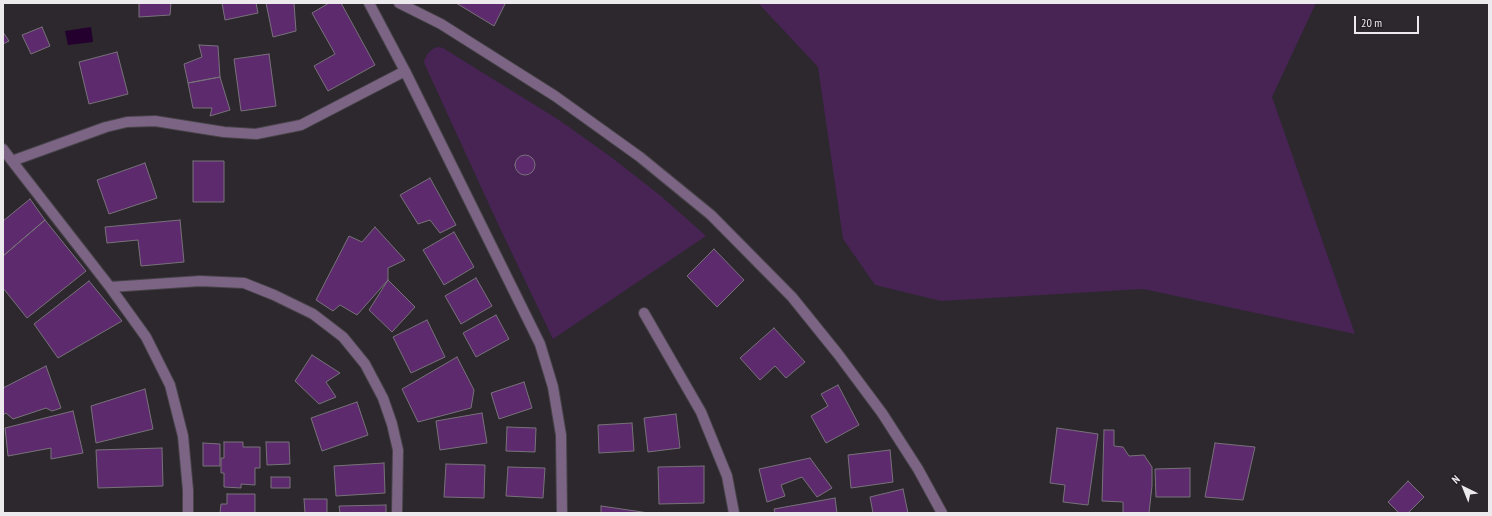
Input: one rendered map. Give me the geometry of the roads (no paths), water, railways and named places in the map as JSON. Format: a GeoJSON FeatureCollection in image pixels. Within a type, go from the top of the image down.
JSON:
{"type":"FeatureCollection","features":[{"type":"Feature","properties":{"kind":"street"},"geometry":{"type":"LineString","coordinates":[[369,3],[405,71],[540,344],[553,387],[561,436],[562,513]]}},
{"type":"Feature","properties":{"kind":"street"},"geometry":{"type":"LineString","coordinates":[[399,3],[441,24],[556,96],[640,157],[711,215],[792,296],[838,354],[882,413],[918,469],[942,513]]}},
{"type":"Feature","properties":{"kind":"street"},"geometry":{"type":"LineString","coordinates":[[12,161],[106,127],[128,122],[155,121],[224,132],[256,134],[301,125],[405,71]]}},
{"type":"Feature","properties":{"kind":"street"},"geometry":{"type":"LineString","coordinates":[[3,149],[110,287],[146,337],[170,385],[183,436],[188,490],[188,513]]}},
{"type":"Feature","properties":{"kind":"street"},"geometry":{"type":"LineString","coordinates":[[110,287],[200,281],[244,283],[274,295],[313,314],[343,337],[365,364],[383,398],[392,424],[398,450],[397,513]]}},
{"type":"Feature","properties":{"kind":"street"},"geometry":{"type":"LineString","coordinates":[[644,313],[701,412],[727,476],[734,513]]}}]}
